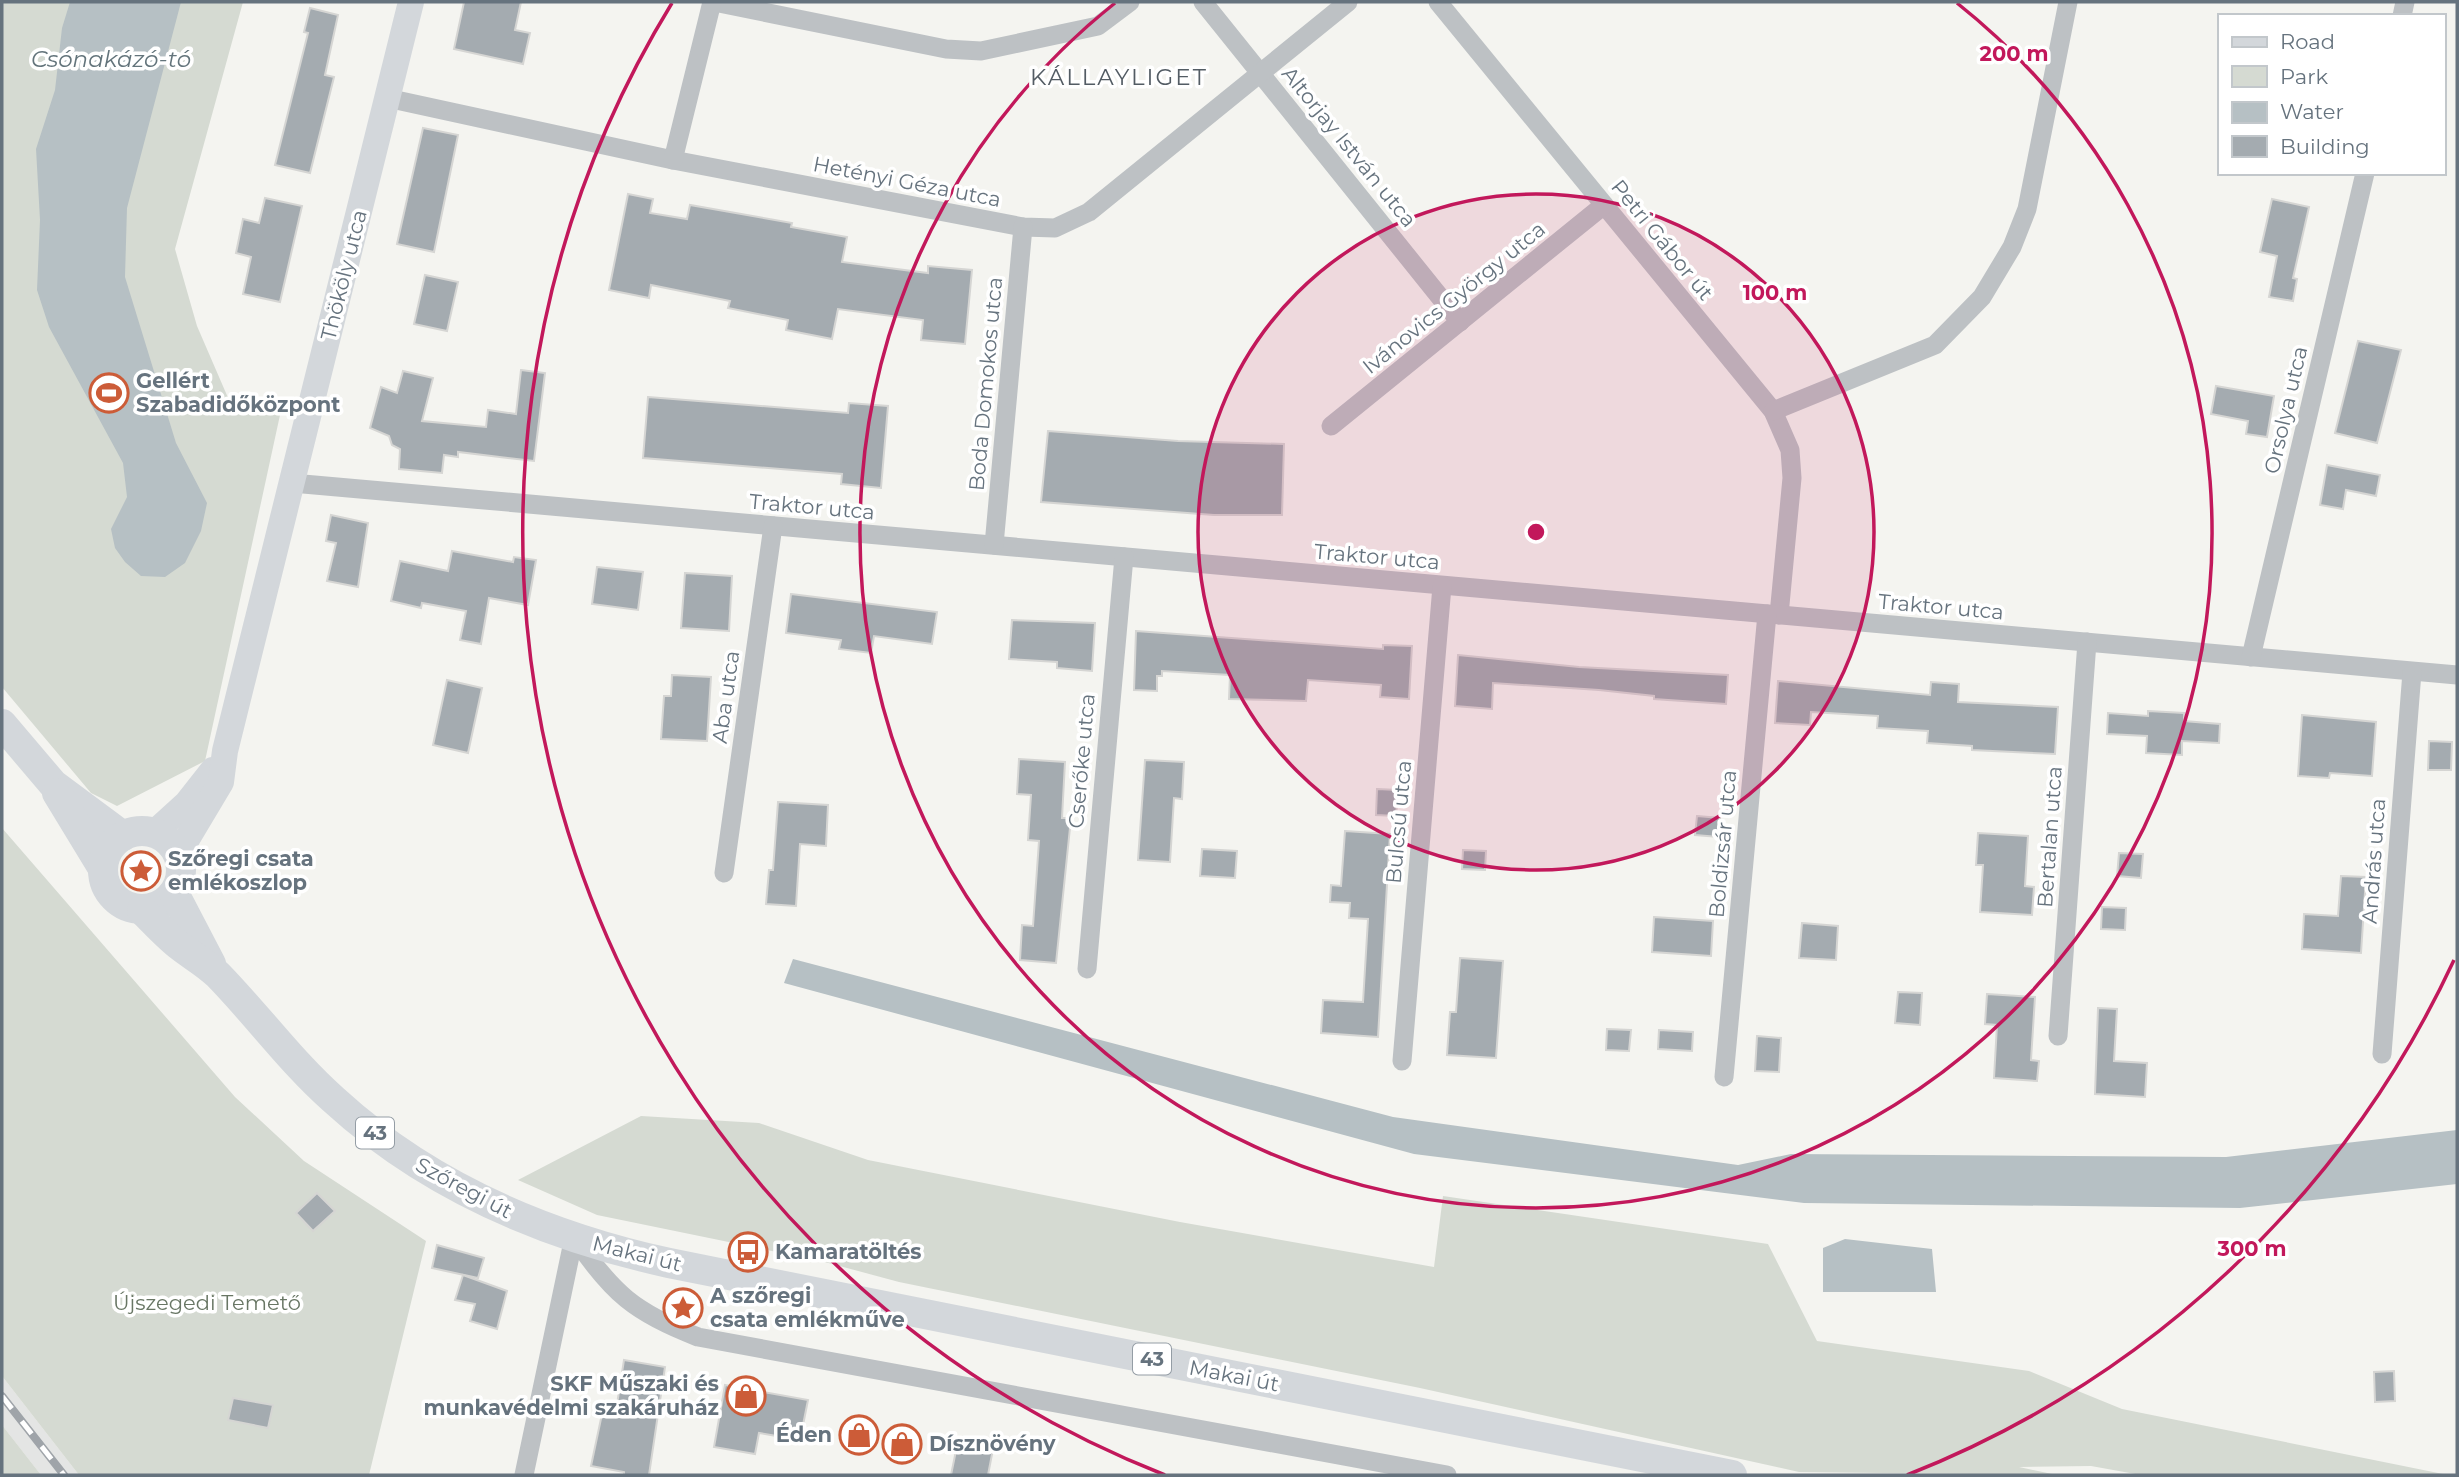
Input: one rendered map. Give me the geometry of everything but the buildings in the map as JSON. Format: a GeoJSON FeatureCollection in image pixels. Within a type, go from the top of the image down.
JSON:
{"type":"FeatureCollection","features":[{"type":"Feature","properties":{"kind":"main road","name":"Szőregi út"},"geometry":{"type":"LineString","coordinates":[[2,724],[53,784],[122,836]]}},
{"type":"Feature","properties":{"kind":"main road","name":"Szőregi út"},"geometry":{"type":"LineString","coordinates":[[53,784],[65,810],[102,867],[108,892],[117,901],[142,910],[174,942],[216,974],[298,1066],[335,1102],[405,1156],[480,1199],[574,1237]]}},
{"type":"Feature","properties":{"kind":"main road"},"geometry":{"type":"LineString","coordinates":[[102,867],[108,849],[122,836],[138,831],[154,833],[172,844],[178,853],[181,874],[174,893],[154,908],[142,910]]}},
{"type":"Feature","properties":{"kind":"main road","name":"Szőregi út"},"geometry":{"type":"LineString","coordinates":[[174,893],[216,974]]}},
{"type":"Feature","properties":{"kind":"main road","name":"Makai út"},"geometry":{"type":"LineString","coordinates":[[574,1237],[617,1252],[670,1263],[1732,1475]]}},
{"type":"Feature","properties":{"kind":"street","name":"Thököly utca"},"geometry":{"type":"LineString","coordinates":[[178,853],[221,782],[225,751],[411,2]]}},
{"type":"Feature","properties":{"kind":"street"},"geometry":{"type":"LineString","coordinates":[[673,160],[713,2],[946,49],[981,51],[1098,26],[1130,2]]}},
{"type":"Feature","properties":{"kind":"street","name":"Altorjay István utca"},"geometry":{"type":"LineString","coordinates":[[1203,2],[1460,322]]}},
{"type":"Feature","properties":{"kind":"street","name":"Hetényi Géza utca"},"geometry":{"type":"LineString","coordinates":[[387,97],[673,160],[1023,227],[1055,228],[1089,212],[1348,2]]}},
{"type":"Feature","properties":{"kind":"street","name":"Petri Gábor út"},"geometry":{"type":"LineString","coordinates":[[1438,2],[1773,411],[1790,450],[1791,478],[1773,615]]}},
{"type":"Feature","properties":{"kind":"street"},"geometry":{"type":"LineString","coordinates":[[1773,411],[1934,345],[1982,297],[2012,247],[2027,209],[2068,2]]}},
{"type":"Feature","properties":{"kind":"street","name":"Orsolya utca"},"geometry":{"type":"LineString","coordinates":[[2251,657],[2365,175]]}},
{"type":"Feature","properties":{"kind":"street","name":"Ivánovics György utca"},"geometry":{"type":"LineString","coordinates":[[1331,426],[1604,205]]}},
{"type":"Feature","properties":{"kind":"street","name":"Boda Domokos utca"},"geometry":{"type":"LineString","coordinates":[[994,545],[1023,227]]}},
{"type":"Feature","properties":{"kind":"street","name":"Traktor utca"},"geometry":{"type":"LineString","coordinates":[[292,483],[2457,675]]}},
{"type":"Feature","properties":{"kind":"street","name":"Aba utca"},"geometry":{"type":"LineString","coordinates":[[724,873],[773,526]]}},
{"type":"Feature","properties":{"kind":"street","name":"Cserőke utca"},"geometry":{"type":"LineString","coordinates":[[1087,970],[1124,557]]}},
{"type":"Feature","properties":{"kind":"street","name":"Bulcsú utca"},"geometry":{"type":"LineString","coordinates":[[1402,1061],[1443,586]]}},
{"type":"Feature","properties":{"kind":"street","name":"Boldizsár utca"},"geometry":{"type":"LineString","coordinates":[[1724,1077],[1773,615]]}},
{"type":"Feature","properties":{"kind":"street","name":"Bertalan utca"},"geometry":{"type":"LineString","coordinates":[[2058,1036],[2087,642]]}},
{"type":"Feature","properties":{"kind":"street","name":"András utca"},"geometry":{"type":"LineString","coordinates":[[2382,1054],[2412,671]]}},
{"type":"Feature","properties":{"kind":"street","name":"Thököly utca"},"geometry":{"type":"LineString","coordinates":[[154,833],[187,803],[225,751]]}},
{"type":"Feature","properties":{"kind":"street"},"geometry":{"type":"LineString","coordinates":[[524,1475],[574,1237]]}},
{"type":"Feature","properties":{"kind":"street","name":"Makai út"},"geometry":{"type":"LineString","coordinates":[[574,1237],[600,1276],[628,1302],[660,1322],[698,1337],[1447,1475]]}},
{"type":"Feature","properties":{"kind":"shaded area"},"geometry":{"type":"Polygon","coordinates":[[[2,1376],[79,1475],[41,1475],[2,1425],[2,1376]]]}},
{"type":"Feature","properties":{"kind":"green space","name":"Gellért Szabadidőközpont"},"geometry":{"type":"Polygon","coordinates":[[[2,2],[243,2],[175,249],[197,326],[232,407],[280,415],[205,761],[117,806],[91,793],[2,687],[2,2]]]}},
{"type":"Feature","properties":{"kind":"green space","name":"Újszegedi Temető"},"geometry":{"type":"Polygon","coordinates":[[[2,828],[235,1097],[304,1161],[426,1241],[369,1475],[79,1475],[2,1376],[2,828]]]}},
{"type":"Feature","properties":{"kind":"green space"},"geometry":{"type":"Polygon","coordinates":[[[641,1116],[759,1123],[868,1160],[1180,1222],[1434,1267],[1443,1196],[1768,1244],[1817,1341],[2029,1371],[2122,1409],[2448,1475],[2141,1475],[2091,1466],[2019,1467],[2057,1475],[1799,1472],[1420,1388],[899,1282],[821,1261],[597,1215],[518,1180],[641,1116]]]}},
{"type":"Feature","properties":{"kind":"green space"},"geometry":{"type":"Polygon","coordinates":[[[2,1425],[41,1475],[2,1475],[2,1425]]]}},
{"type":"Feature","properties":{"kind":"water","name":"Csónakázó-tó"},"geometry":{"type":"Polygon","coordinates":[[[70,2],[181,2],[127,208],[125,277],[176,443],[207,503],[201,531],[185,563],[165,577],[141,576],[125,562],[115,548],[111,529],[127,497],[123,463],[49,327],[37,290],[40,220],[36,149],[55,90],[62,28],[70,2]]]}},
{"type":"Feature","properties":{"kind":"water"},"geometry":{"type":"Polygon","coordinates":[[[793,959],[1393,1117],[1738,1165],[1791,1154],[2226,1157],[2457,1130],[2457,1184],[2240,1208],[1804,1203],[1414,1154],[784,983],[793,959]]]}},
{"type":"Feature","properties":{"kind":"water"},"geometry":{"type":"Polygon","coordinates":[[[1845,1239],[1932,1249],[1936,1292],[1823,1292],[1823,1248],[1845,1239]]]}},
{"type":"Feature","properties":{"kind":"railway"},"geometry":{"type":"LineString","coordinates":[[2,1396],[64,1475]]}},
{"type":"Feature","properties":{"kind":"place","name":"Gellért Szabadidőközpont"},"geometry":{"type":"Point","coordinates":[109,393]}},
{"type":"Feature","properties":{"kind":"place","name":"Szőregi csata emlékoszlop"},"geometry":{"type":"Point","coordinates":[141,871]}},
{"type":"Feature","properties":{"kind":"place","name":"Kamaratöltés"},"geometry":{"type":"Point","coordinates":[748,1252]}},
{"type":"Feature","properties":{"kind":"place","name":"A szőregi csata emlékműve"},"geometry":{"type":"Point","coordinates":[683,1308]}},
{"type":"Feature","properties":{"kind":"place","name":"SKF Műszaki és munkavédelmi szakáruház"},"geometry":{"type":"Point","coordinates":[746,1396]}},
{"type":"Feature","properties":{"kind":"place","name":"Éden"},"geometry":{"type":"Point","coordinates":[859,1435]}},
{"type":"Feature","properties":{"kind":"place","name":"Dísznövény"},"geometry":{"type":"Point","coordinates":[902,1444]}},
{"type":"Feature","properties":{"kind":"district","name":"KÁLLAYLIGET"},"geometry":{"type":"Point","coordinates":[1119,77]}}]}
